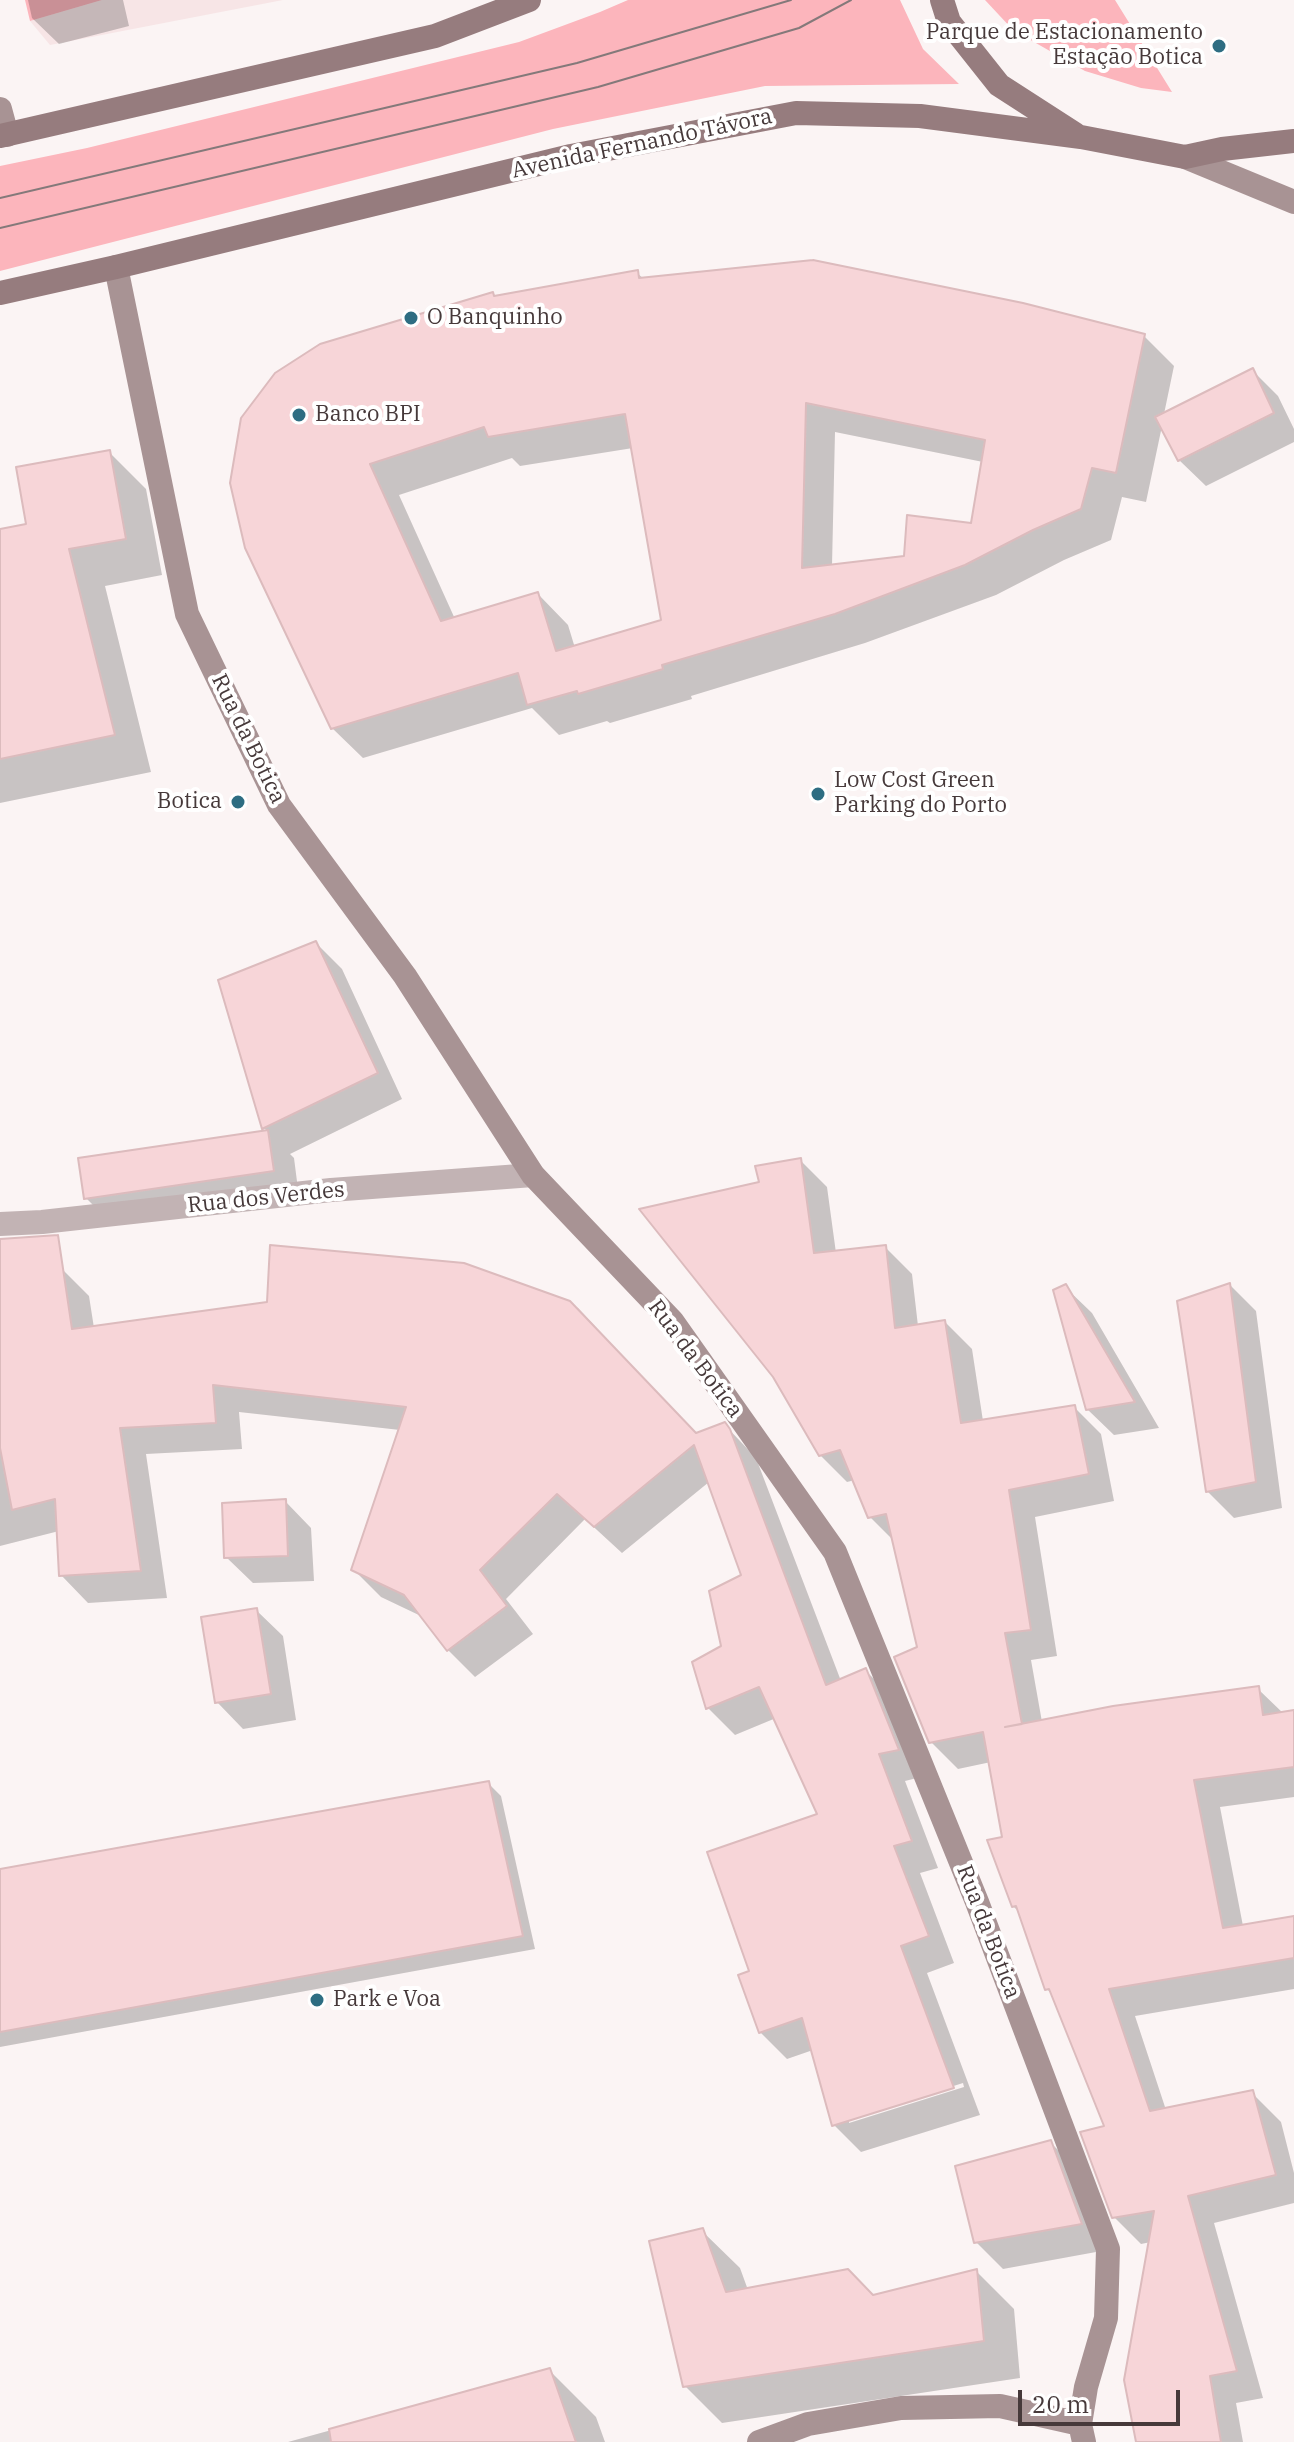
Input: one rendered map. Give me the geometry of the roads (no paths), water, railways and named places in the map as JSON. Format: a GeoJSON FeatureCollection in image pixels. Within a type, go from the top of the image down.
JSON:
{"type":"FeatureCollection","features":[{"type":"Feature","properties":{"kind":"main road"},"geometry":{"type":"LineString","coordinates":[[3,135],[435,36],[529,0]]}},
{"type":"Feature","properties":{"kind":"main road"},"geometry":{"type":"LineString","coordinates":[[942,0],[949,22],[999,85],[1081,137]]}},
{"type":"Feature","properties":{"kind":"main road","name":"Avenida Fernando Távora"},"geometry":{"type":"LineString","coordinates":[[0,293],[571,156],[796,113],[920,116],[1081,137],[1185,157],[1222,149],[1294,141]]}},
{"type":"Feature","properties":{"kind":"street"},"geometry":{"type":"LineString","coordinates":[[0,109],[3,135]]}},
{"type":"Feature","properties":{"kind":"street"},"geometry":{"type":"LineString","coordinates":[[1185,157],[1294,202]]}},
{"type":"Feature","properties":{"kind":"street","name":"Rua da Botica"},"geometry":{"type":"LineString","coordinates":[[116,267],[187,614],[279,805],[405,976],[533,1175],[672,1321],[835,1552],[977,1902],[1108,2249],[1106,2318],[1086,2387],[1082,2433],[1000,2406],[901,2408],[808,2424],[759,2442]]}},
{"type":"Feature","properties":{"kind":"street","name":"Rua dos Verdes"},"geometry":{"type":"LineString","coordinates":[[0,1224],[331,1190],[533,1175]]}},
{"type":"Feature","properties":{"kind":"tram line"},"geometry":{"type":"LineString","coordinates":[[0,198],[577,63],[791,0]]}},
{"type":"Feature","properties":{"kind":"tram line"},"geometry":{"type":"LineString","coordinates":[[0,228],[598,87],[799,28],[851,0]]}},
{"type":"Feature","properties":{"kind":"place","name":"Parque de Estacionamento Estação Botica"},"geometry":{"type":"Point","coordinates":[1219,46]}},
{"type":"Feature","properties":{"kind":"place","name":"O Banquinho"},"geometry":{"type":"Point","coordinates":[411,318]}},
{"type":"Feature","properties":{"kind":"place","name":"Banco BPI"},"geometry":{"type":"Point","coordinates":[299,415]}},
{"type":"Feature","properties":{"kind":"place","name":"Low Cost Green Parking do Porto"},"geometry":{"type":"Point","coordinates":[818,794]}},
{"type":"Feature","properties":{"kind":"place","name":"Botica"},"geometry":{"type":"Point","coordinates":[238,802]}},
{"type":"Feature","properties":{"kind":"place","name":"Park e Voa"},"geometry":{"type":"Point","coordinates":[317,2000]}}]}
